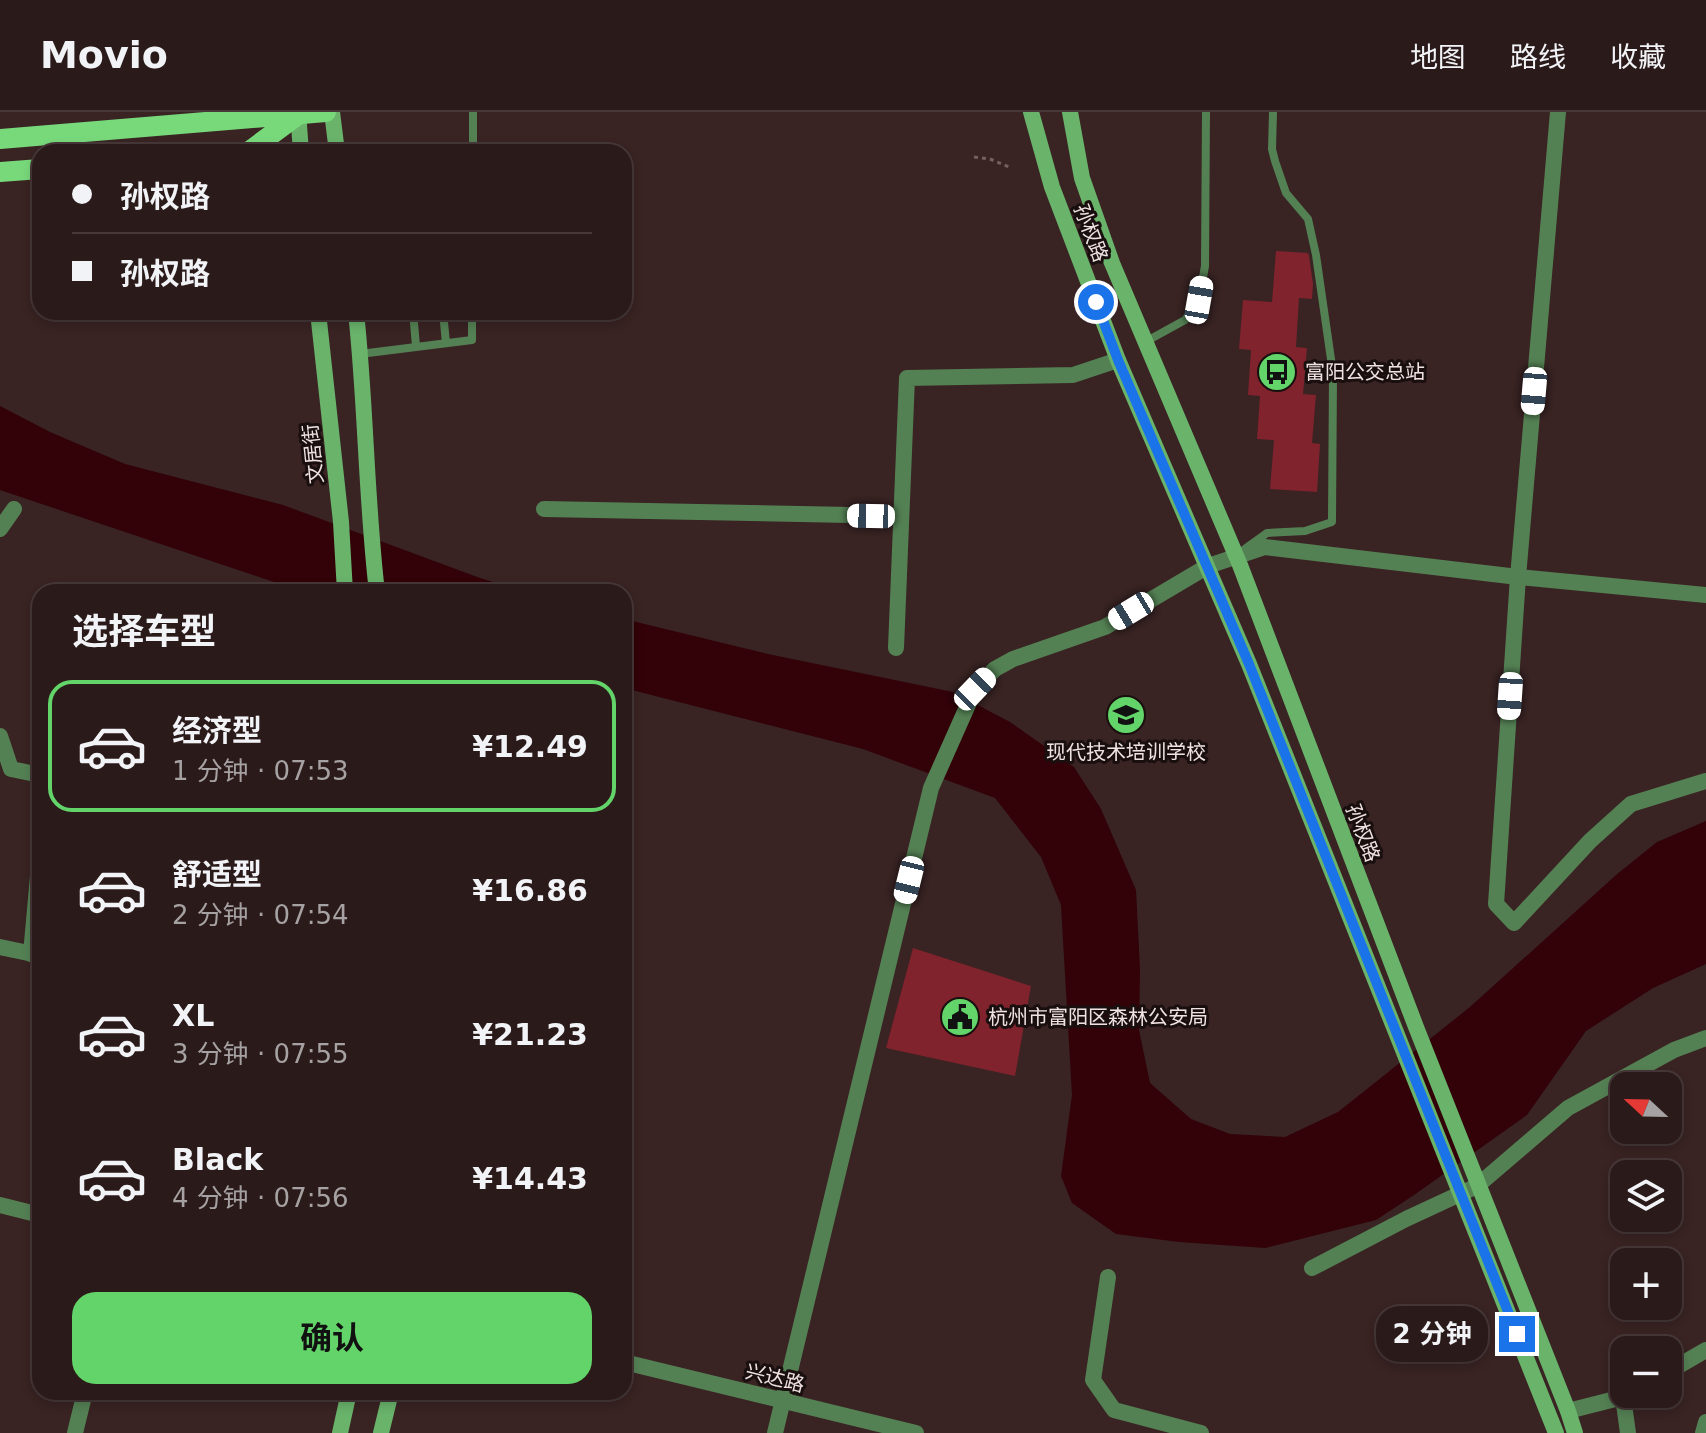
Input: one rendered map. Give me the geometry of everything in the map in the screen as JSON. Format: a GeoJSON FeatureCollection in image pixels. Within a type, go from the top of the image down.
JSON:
{"type":"FeatureCollection","features":[{"type":"Feature","properties":{"kind":"main road"},"geometry":{"type":"LineString","coordinates":[[0,139],[326,112]]}},
{"type":"Feature","properties":{"kind":"main road"},"geometry":{"type":"LineString","coordinates":[[332,112],[336,144]]}},
{"type":"Feature","properties":{"kind":"main road","name":"孙权路"},"geometry":{"type":"LineString","coordinates":[[1031,112],[1052,187],[1118,360],[1208,566],[1556,1433]]}},
{"type":"Feature","properties":{"kind":"main road","name":"孙权路"},"geometry":{"type":"LineString","coordinates":[[1070,112],[1082,178],[1112,263],[1235,555],[1575,1433]]}},
{"type":"Feature","properties":{"kind":"main road"},"geometry":{"type":"LineString","coordinates":[[258,144],[298,113]]}},
{"type":"Feature","properties":{"kind":"main road"},"geometry":{"type":"LineString","coordinates":[[298,113],[300,144]]}},
{"type":"Feature","properties":{"kind":"main road"},"geometry":{"type":"LineString","coordinates":[[0,172],[32,170]]}},
{"type":"Feature","properties":{"kind":"main road","name":"文居街"},"geometry":{"type":"LineString","coordinates":[[319,320],[341,522],[345,584]]}},
{"type":"Feature","properties":{"kind":"main road"},"geometry":{"type":"LineString","coordinates":[[357,320],[376,584]]}},
{"type":"Feature","properties":{"kind":"main road"},"geometry":{"type":"LineString","coordinates":[[340,1433],[347,1400]]}},
{"type":"Feature","properties":{"kind":"main road"},"geometry":{"type":"LineString","coordinates":[[381,1433],[389,1400]]}},
{"type":"Feature","properties":{"kind":"street"},"geometry":{"type":"LineString","coordinates":[[1558,112],[1518,577],[1496,904],[1514,923],[1590,841],[1631,804],[1706,781]]}},
{"type":"Feature","properties":{"kind":"street"},"geometry":{"type":"LineString","coordinates":[[896,648],[907,378],[1073,375],[1118,360]]}},
{"type":"Feature","properties":{"kind":"street"},"geometry":{"type":"LineString","coordinates":[[0,529],[14,509]]}},
{"type":"Feature","properties":{"kind":"street"},"geometry":{"type":"LineString","coordinates":[[544,509],[901,516]]}},
{"type":"Feature","properties":{"kind":"street"},"geometry":{"type":"LineString","coordinates":[[775,1433],[931,788],[975,689],[995,669],[1013,659],[1105,627],[1208,566],[1265,547],[1518,577],[1706,595]]}},
{"type":"Feature","properties":{"kind":"street"},"geometry":{"type":"LineString","coordinates":[[0,736],[11,769],[32,773]]}},
{"type":"Feature","properties":{"kind":"street"},"geometry":{"type":"LineString","coordinates":[[0,947],[32,954]]}},
{"type":"Feature","properties":{"kind":"street"},"geometry":{"type":"LineString","coordinates":[[1312,1268],[1477,1186],[1568,1108],[1674,1050],[1706,1038]]}},
{"type":"Feature","properties":{"kind":"street"},"geometry":{"type":"LineString","coordinates":[[0,1205],[32,1213]]}},
{"type":"Feature","properties":{"kind":"street"},"geometry":{"type":"LineString","coordinates":[[1108,1277],[1093,1380],[1114,1410],[1201,1433]]}},
{"type":"Feature","properties":{"kind":"street"},"geometry":{"type":"LineString","coordinates":[[1682,1364],[1706,1350]]}},
{"type":"Feature","properties":{"kind":"street","name":"兴达路"},"geometry":{"type":"LineString","coordinates":[[632,1364],[916,1433]]}},
{"type":"Feature","properties":{"kind":"street"},"geometry":{"type":"LineString","coordinates":[[75,1433],[83,1400]]}},
{"type":"Feature","properties":{"kind":"street"},"geometry":{"type":"LineString","coordinates":[[1568,1411],[1610,1400]]}},
{"type":"Feature","properties":{"kind":"street"},"geometry":{"type":"LineString","coordinates":[[1627,1408],[1628,1433]]}},
{"type":"Feature","properties":{"kind":"street"},"geometry":{"type":"LineString","coordinates":[[1703,1433],[1706,1422]]}},
{"type":"Feature","properties":{"kind":"lane"},"geometry":{"type":"LineString","coordinates":[[473,112],[473,144]]}},
{"type":"Feature","properties":{"kind":"lane"},"geometry":{"type":"LineString","coordinates":[[1144,343],[1185,320],[1199,300],[1205,266],[1206,112]]}},
{"type":"Feature","properties":{"kind":"lane"},"geometry":{"type":"LineString","coordinates":[[1235,555],[1267,533],[1305,531],[1332,522],[1333,373],[1308,219],[1286,193],[1275,161],[1272,149],[1273,112]]}},
{"type":"Feature","properties":{"kind":"lane"},"geometry":{"type":"LineString","coordinates":[[414,320],[416,346]]}},
{"type":"Feature","properties":{"kind":"lane"},"geometry":{"type":"LineString","coordinates":[[444,320],[446,343]]}},
{"type":"Feature","properties":{"kind":"lane"},"geometry":{"type":"LineString","coordinates":[[360,354],[472,340],[472,320]]}},
{"type":"Feature","properties":{"kind":"path"},"geometry":{"type":"LineString","coordinates":[[974,157],[990,159],[1009,167]]}},
{"type":"Feature","properties":{"kind":"shaded area"},"geometry":{"type":"Polygon","coordinates":[[[0,406],[50,432],[125,464],[283,505],[499,584],[280,584],[0,490],[0,406]]]}},
{"type":"Feature","properties":{"kind":"shaded area"},"geometry":{"type":"Polygon","coordinates":[[[632,621],[768,654],[953,692],[1010,722],[1074,767],[1101,809],[1136,890],[1139,1030],[1150,1083],[1191,1119],[1230,1134],[1285,1137],[1338,1112],[1470,1007],[1657,842],[1706,821],[1706,964],[1653,988],[1586,1031],[1527,1115],[1376,1220],[1265,1248],[1116,1234],[1072,1203],[1061,1176],[1072,1095],[1061,905],[1041,857],[995,798],[863,749],[632,690],[632,621]]]}},
{"type":"Feature","properties":{"kind":"building","name":"富阳公交总站"},"geometry":{"type":"Polygon","coordinates":[[[1276,251],[1308,253],[1309,256],[1312,299],[1299,298],[1296,347],[1307,348],[1303,394],[1316,395],[1312,443],[1320,444],[1317,492],[1270,489],[1274,440],[1257,439],[1260,396],[1248,395],[1251,350],[1239,349],[1243,300],[1272,302],[1276,251]]]}},
{"type":"Feature","properties":{"kind":"building","name":"杭州市富阳区森林公安局"},"geometry":{"type":"Polygon","coordinates":[[[913,948],[1031,986],[1015,1076],[886,1048],[913,948]]]}},
{"type":"Feature","properties":{"kind":"place","name":"富阳公交总站"},"geometry":{"type":"Point","coordinates":[1277,372]}},
{"type":"Feature","properties":{"kind":"place","name":"现代技术培训学校"},"geometry":{"type":"Point","coordinates":[1126,715]}},
{"type":"Feature","properties":{"kind":"place","name":"杭州市富阳区森林公安局"},"geometry":{"type":"Point","coordinates":[960,1017]}},
{"type":"Feature","properties":{"kind":"route"},"geometry":{"type":"LineString","coordinates":[[1096,302],[1249,664],[1517,1334]]}}]}
